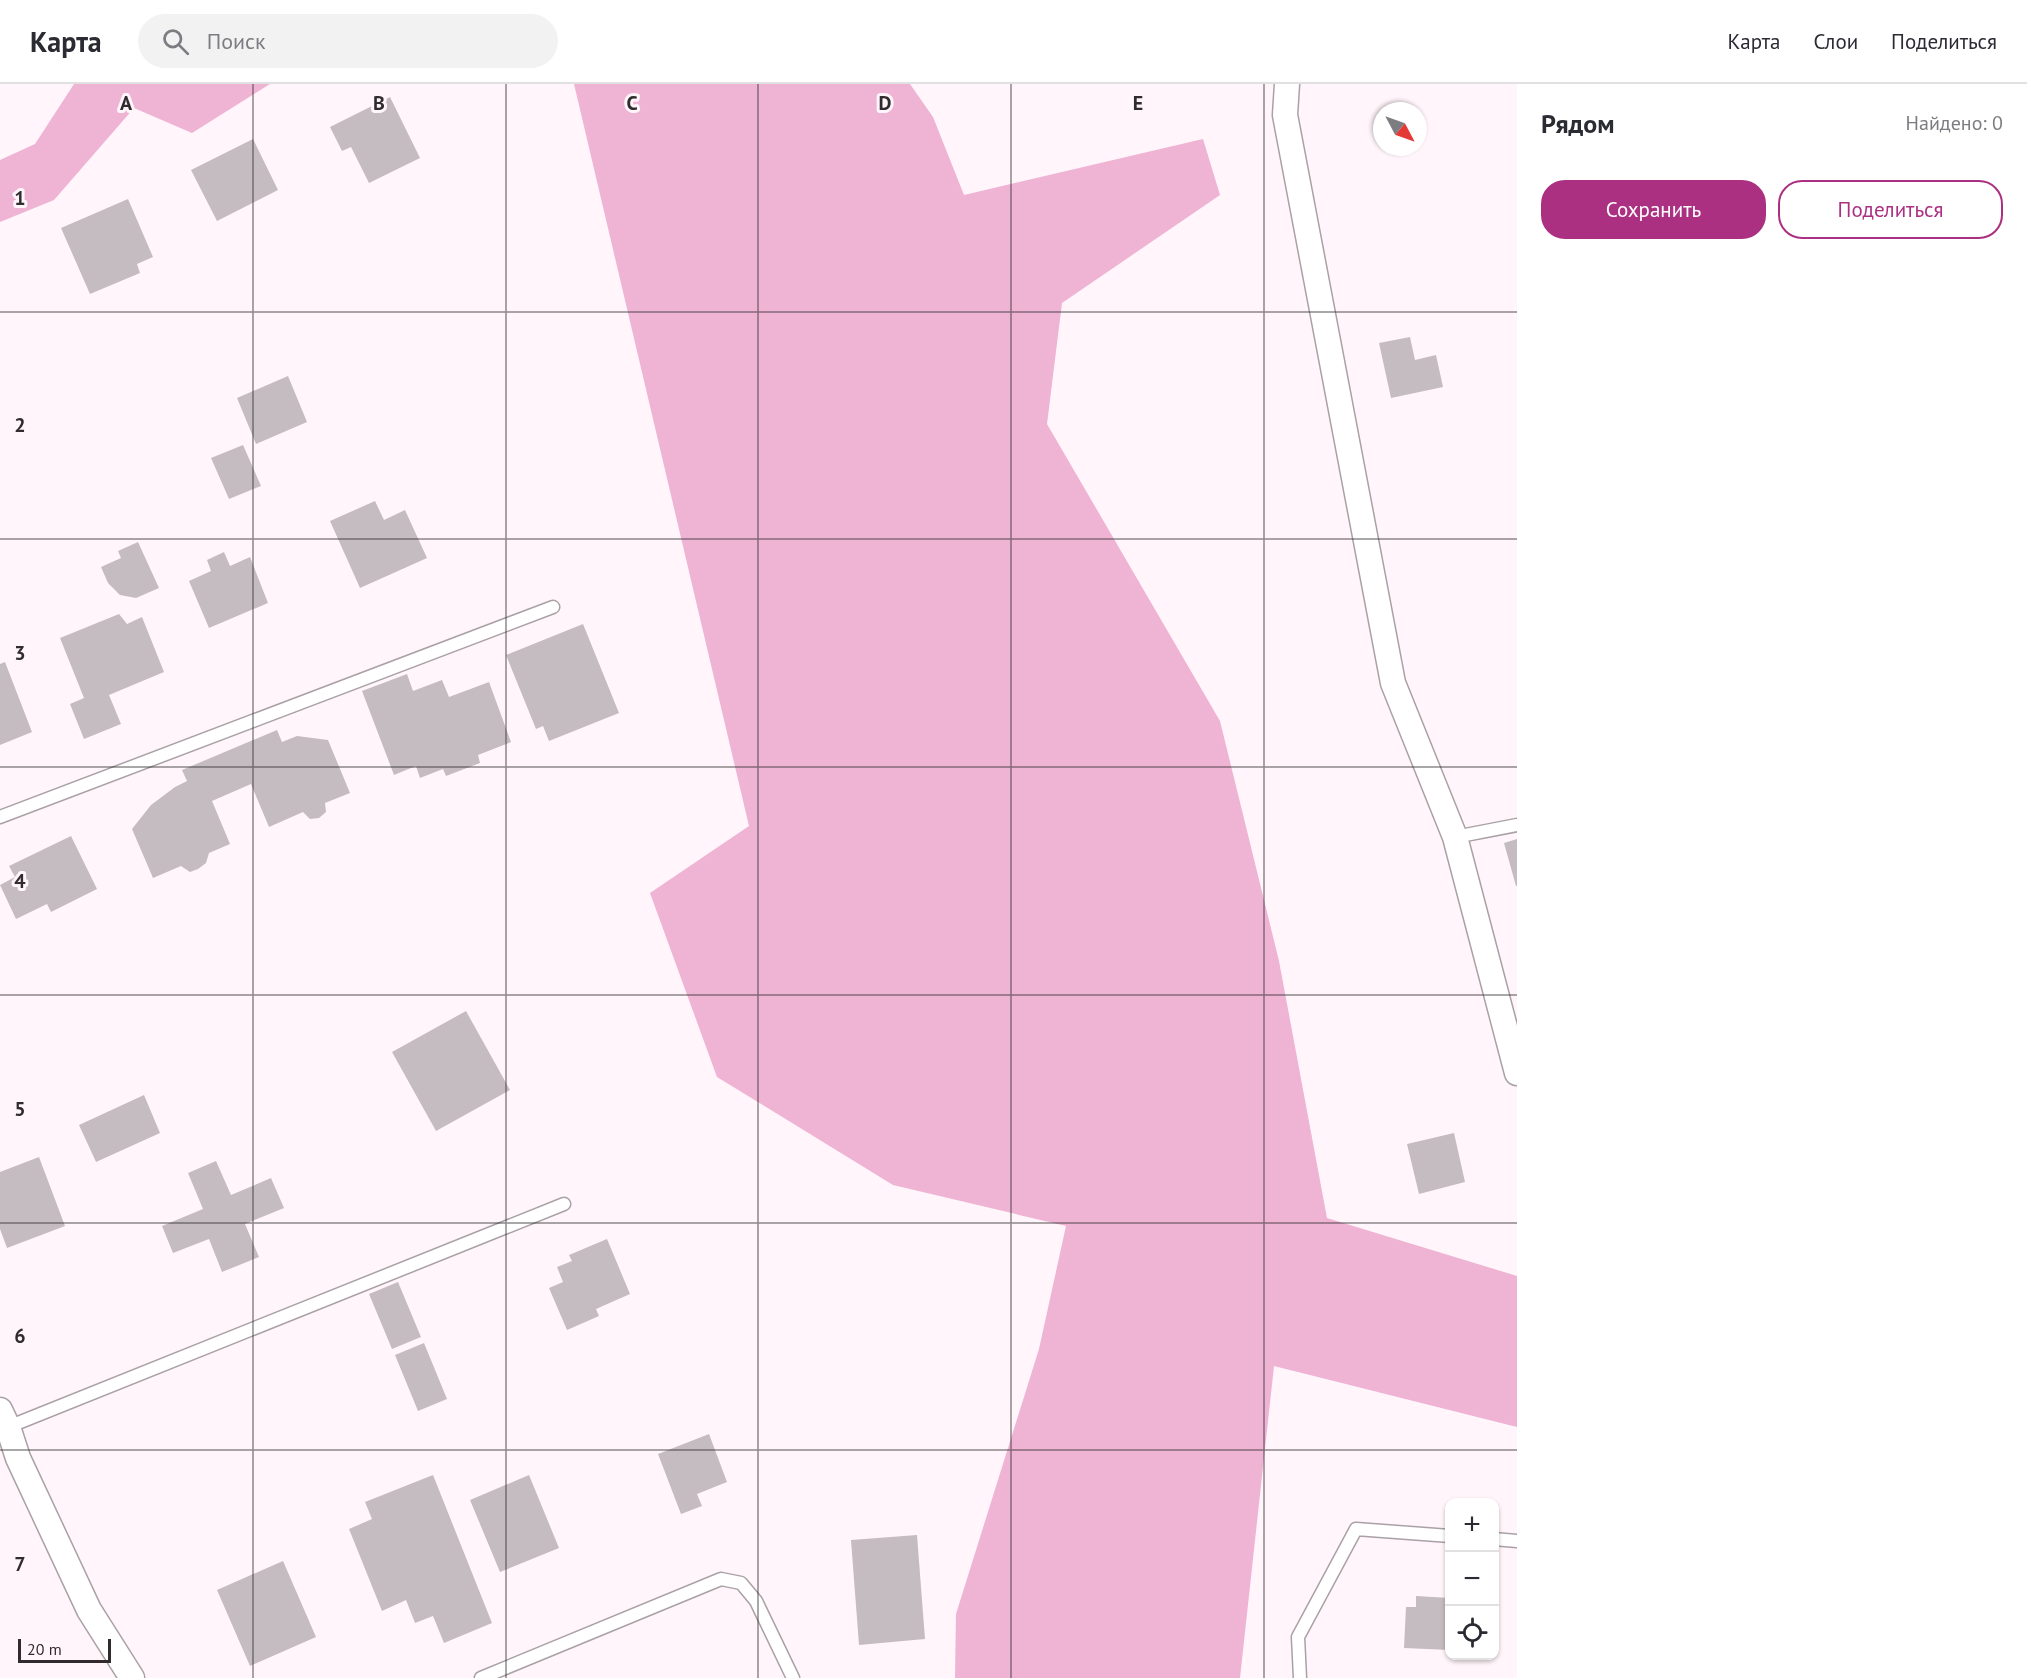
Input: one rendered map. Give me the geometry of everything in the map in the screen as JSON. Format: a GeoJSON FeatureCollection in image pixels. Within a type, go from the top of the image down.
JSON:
{"type":"FeatureCollection","features":[{"type":"Feature","properties":{"kind":"street"},"geometry":{"type":"LineString","coordinates":[[1287,84],[1285,115],[1393,683],[1455,837],[1517,1073]]}},
{"type":"Feature","properties":{"kind":"street"},"geometry":{"type":"LineString","coordinates":[[4,1419],[18,1458],[89,1610],[132,1678]]}},
{"type":"Feature","properties":{"kind":"lane"},"geometry":{"type":"LineString","coordinates":[[0,818],[553,607]]}},
{"type":"Feature","properties":{"kind":"lane"},"geometry":{"type":"LineString","coordinates":[[1455,837],[1517,825]]}},
{"type":"Feature","properties":{"kind":"lane"},"geometry":{"type":"LineString","coordinates":[[4,1419],[564,1204]]}},
{"type":"Feature","properties":{"kind":"lane"},"geometry":{"type":"LineString","coordinates":[[1300,1678],[1298,1637],[1356,1529],[1445,1536]]}},
{"type":"Feature","properties":{"kind":"lane"},"geometry":{"type":"LineString","coordinates":[[1499,1539],[1517,1541]]}},
{"type":"Feature","properties":{"kind":"lane"},"geometry":{"type":"LineString","coordinates":[[481,1678],[721,1580],[741,1583],[756,1601],[793,1678]]}},
{"type":"Feature","properties":{"kind":"shaded area"},"geometry":{"type":"Polygon","coordinates":[[[74,84],[270,84],[192,133],[134,108],[54,200],[0,222],[0,160],[35,144],[74,84]]]}},
{"type":"Feature","properties":{"kind":"shaded area"},"geometry":{"type":"Polygon","coordinates":[[[574,84],[910,84],[933,117],[964,195],[1203,139],[1220,195],[1062,303],[1047,424],[1220,721],[1279,961],[1327,1218],[1517,1276],[1517,1427],[1274,1366],[1240,1678],[955,1678],[956,1614],[1039,1349],[1066,1226],[893,1185],[717,1077],[650,893],[749,826],[574,84]]]}},
{"type":"Feature","properties":{"kind":"building"},"geometry":{"type":"Polygon","coordinates":[[[390,97],[420,158],[369,183],[351,147],[342,151],[330,127],[390,97]]]}},
{"type":"Feature","properties":{"kind":"building"},"geometry":{"type":"Polygon","coordinates":[[[253,139],[278,190],[217,221],[191,170],[253,139]]]}},
{"type":"Feature","properties":{"kind":"building"},"geometry":{"type":"Polygon","coordinates":[[[128,199],[153,257],[137,264],[140,273],[90,294],[61,228],[128,199]]]}},
{"type":"Feature","properties":{"kind":"building"},"geometry":{"type":"Polygon","coordinates":[[[1410,337],[1415,360],[1436,355],[1443,387],[1391,398],[1379,343],[1410,337]]]}},
{"type":"Feature","properties":{"kind":"building"},"geometry":{"type":"Polygon","coordinates":[[[288,376],[307,422],[256,444],[237,398],[288,376]]]}},
{"type":"Feature","properties":{"kind":"building"},"geometry":{"type":"Polygon","coordinates":[[[243,445],[261,486],[229,499],[211,458],[243,445]]]}},
{"type":"Feature","properties":{"kind":"building"},"geometry":{"type":"Polygon","coordinates":[[[375,501],[384,520],[405,510],[427,558],[360,588],[330,521],[375,501]]]}},
{"type":"Feature","properties":{"kind":"building"},"geometry":{"type":"Polygon","coordinates":[[[138,542],[159,588],[136,598],[120,595],[108,583],[101,567],[121,558],[118,551],[138,542]]]}},
{"type":"Feature","properties":{"kind":"building"},"geometry":{"type":"Polygon","coordinates":[[[224,552],[230,566],[250,557],[268,603],[209,628],[189,581],[211,571],[207,560],[224,552]]]}},
{"type":"Feature","properties":{"kind":"building"},"geometry":{"type":"Polygon","coordinates":[[[119,614],[127,624],[142,617],[164,672],[109,695],[121,724],[84,739],[70,704],[84,698],[60,638],[119,614]]]}},
{"type":"Feature","properties":{"kind":"building"},"geometry":{"type":"Polygon","coordinates":[[[583,624],[619,713],[549,741],[543,726],[536,729],[506,655],[583,624]]]}},
{"type":"Feature","properties":{"kind":"building"},"geometry":{"type":"Polygon","coordinates":[[[5,662],[32,732],[0,745],[0,664],[5,662]]]}},
{"type":"Feature","properties":{"kind":"building"},"geometry":{"type":"Polygon","coordinates":[[[407,674],[413,691],[442,680],[449,697],[489,682],[511,742],[478,755],[480,763],[446,776],[443,769],[420,778],[416,766],[394,775],[362,691],[407,674]]]}},
{"type":"Feature","properties":{"kind":"building"},"geometry":{"type":"Polygon","coordinates":[[[277,730],[282,742],[297,736],[328,740],[350,793],[325,803],[326,812],[319,818],[310,819],[303,812],[269,827],[251,784],[212,801],[230,844],[209,853],[206,863],[198,869],[190,872],[181,866],[153,878],[132,829],[151,805],[187,781],[182,770],[277,730]]]}},
{"type":"Feature","properties":{"kind":"building"},"geometry":{"type":"Polygon","coordinates":[[[71,836],[97,889],[51,912],[47,904],[16,919],[0,885],[15,877],[9,866],[71,836]]]}},
{"type":"Feature","properties":{"kind":"building"},"geometry":{"type":"Polygon","coordinates":[[[1517,839],[1517,886],[1516,886],[1504,843],[1517,839]]]}},
{"type":"Feature","properties":{"kind":"building"},"geometry":{"type":"Polygon","coordinates":[[[466,1011],[510,1090],[436,1131],[392,1052],[466,1011]]]}},
{"type":"Feature","properties":{"kind":"building"},"geometry":{"type":"Polygon","coordinates":[[[144,1095],[160,1133],[96,1162],[79,1125],[144,1095]]]}},
{"type":"Feature","properties":{"kind":"building"},"geometry":{"type":"Polygon","coordinates":[[[1454,1133],[1465,1182],[1419,1194],[1407,1144],[1454,1133]]]}},
{"type":"Feature","properties":{"kind":"building"},"geometry":{"type":"Polygon","coordinates":[[[39,1157],[65,1226],[7,1248],[0,1229],[0,1172],[39,1157]]]}},
{"type":"Feature","properties":{"kind":"building"},"geometry":{"type":"Polygon","coordinates":[[[216,1161],[231,1195],[271,1178],[284,1208],[245,1224],[259,1257],[222,1272],[209,1239],[173,1253],[162,1226],[203,1209],[188,1173],[216,1161]]]}},
{"type":"Feature","properties":{"kind":"building"},"geometry":{"type":"Polygon","coordinates":[[[607,1239],[630,1294],[596,1309],[599,1316],[567,1330],[549,1288],[563,1282],[557,1267],[572,1261],[569,1255],[607,1239]]]}},
{"type":"Feature","properties":{"kind":"building"},"geometry":{"type":"Polygon","coordinates":[[[398,1282],[421,1337],[392,1349],[369,1294],[398,1282]]]}},
{"type":"Feature","properties":{"kind":"building"},"geometry":{"type":"Polygon","coordinates":[[[424,1343],[447,1399],[418,1411],[395,1355],[424,1343]]]}},
{"type":"Feature","properties":{"kind":"building"},"geometry":{"type":"Polygon","coordinates":[[[709,1434],[727,1482],[697,1494],[702,1506],[681,1514],[658,1454],[709,1434]]]}},
{"type":"Feature","properties":{"kind":"building"},"geometry":{"type":"Polygon","coordinates":[[[433,1475],[492,1623],[444,1643],[433,1616],[415,1623],[406,1600],[382,1611],[349,1529],[372,1519],[365,1502],[433,1475]]]}},
{"type":"Feature","properties":{"kind":"building"},"geometry":{"type":"Polygon","coordinates":[[[529,1475],[559,1548],[500,1572],[470,1500],[529,1475]]]}},
{"type":"Feature","properties":{"kind":"building"},"geometry":{"type":"Polygon","coordinates":[[[917,1535],[925,1639],[859,1645],[851,1540],[917,1535]]]}},
{"type":"Feature","properties":{"kind":"building"},"geometry":{"type":"Polygon","coordinates":[[[283,1561],[316,1637],[250,1666],[217,1590],[283,1561]]]}},
{"type":"Feature","properties":{"kind":"building"},"geometry":{"type":"Polygon","coordinates":[[[1416,1596],[1445,1598],[1445,1650],[1404,1648],[1406,1607],[1416,1607],[1416,1596]]]}}]}
